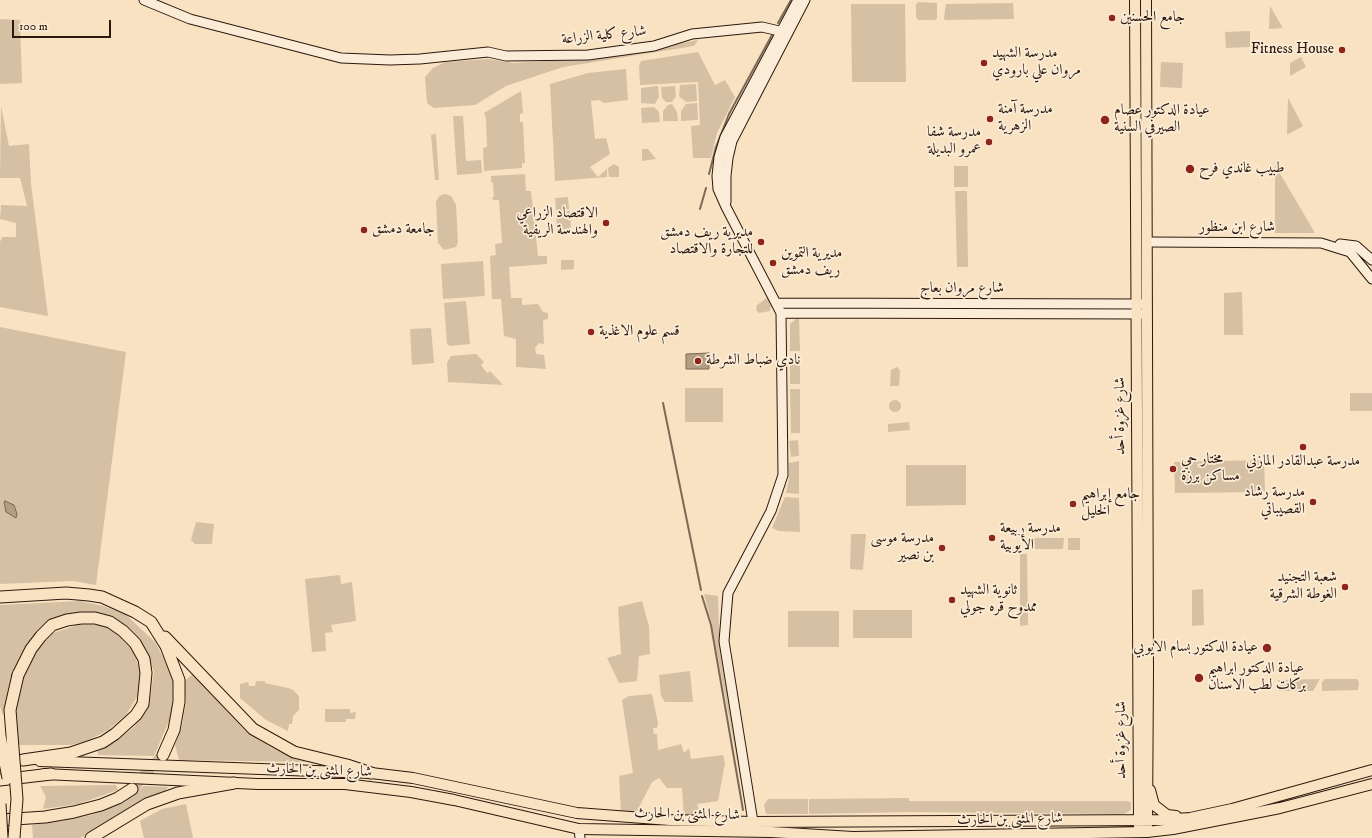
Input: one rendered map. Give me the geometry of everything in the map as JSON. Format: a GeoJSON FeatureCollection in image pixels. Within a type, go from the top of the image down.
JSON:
{"type":"FeatureCollection","features":[{"type":"Feature","properties":{"kind":"highway"},"geometry":{"type":"LineString","coordinates":[[0,597],[66,593],[89,595],[102,597],[135,612],[151,622],[253,729],[294,752],[347,765],[371,773]]}},
{"type":"Feature","properties":{"kind":"highway"},"geometry":{"type":"LineString","coordinates":[[14,838],[17,799],[10,710],[18,675],[31,649],[41,636],[52,626],[67,620],[95,618],[110,622],[123,631],[135,643],[144,659],[146,673],[143,704],[136,715],[115,734],[103,742],[84,749],[52,756],[22,760]]}},
{"type":"Feature","properties":{"kind":"highway"},"geometry":{"type":"LineString","coordinates":[[151,622],[166,646],[179,680],[179,702],[174,730],[163,755]]}},
{"type":"Feature","properties":{"kind":"highway"},"geometry":{"type":"LineString","coordinates":[[0,736],[11,798],[14,838]]}},
{"type":"Feature","properties":{"kind":"highway"},"geometry":{"type":"LineString","coordinates":[[0,780],[51,774]]}},
{"type":"Feature","properties":{"kind":"highway"},"geometry":{"type":"LineString","coordinates":[[91,838],[147,804],[178,793],[234,783]]}},
{"type":"Feature","properties":{"kind":"highway"},"geometry":{"type":"LineString","coordinates":[[0,820],[45,817],[74,812],[101,805],[118,798],[132,789]]}},
{"type":"Feature","properties":{"kind":"highway"},"geometry":{"type":"LineString","coordinates":[[0,804],[2,838]]}},
{"type":"Feature","properties":{"kind":"main road","name":"شارع كلية الزراعة"},"geometry":{"type":"LineString","coordinates":[[144,0],[190,19],[342,58],[420,59],[488,52],[506,56],[588,55],[654,46],[692,34],[762,27],[784,32]]}},
{"type":"Feature","properties":{"kind":"main road"},"geometry":{"type":"LineString","coordinates":[[753,822],[724,641],[728,593],[771,511],[782,475],[781,313],[726,207],[726,176],[732,141],[798,0]]}},
{"type":"Feature","properties":{"kind":"main road"},"geometry":{"type":"LineString","coordinates":[[784,32],[805,0]]}},
{"type":"Feature","properties":{"kind":"main road","name":"شارع غزوة أحد"},"geometry":{"type":"LineString","coordinates":[[1136,0],[1136,309],[1143,835]]}},
{"type":"Feature","properties":{"kind":"main road","name":"شارع غزوة أحد"},"geometry":{"type":"LineString","coordinates":[[1143,820],[1146,777],[1148,669],[1146,0]]}},
{"type":"Feature","properties":{"kind":"main road","name":"شارع ابن منظور"},"geometry":{"type":"LineString","coordinates":[[1147,242],[1290,242],[1356,246],[1372,260]]}},
{"type":"Feature","properties":{"kind":"main road","name":"شارع ابن منظور"},"geometry":{"type":"LineString","coordinates":[[1327,244],[1350,252],[1372,279]]}},
{"type":"Feature","properties":{"kind":"main road","name":"شارع مروان بعاج"},"geometry":{"type":"LineString","coordinates":[[776,303],[1136,309]]}},
{"type":"Feature","properties":{"kind":"main road","name":"شارع مروان بعاج"},"geometry":{"type":"LineString","coordinates":[[781,313],[1147,309]]}},
{"type":"Feature","properties":{"kind":"main road","name":"شارع المثنى بن الحارث"},"geometry":{"type":"LineString","coordinates":[[0,760],[371,773],[413,778],[577,813],[670,820],[753,822],[1143,820],[1190,818],[1232,809],[1372,770]]}},
{"type":"Feature","properties":{"kind":"main road","name":"شارع المثنى بن الحارث"},"geometry":{"type":"LineString","coordinates":[[0,772],[234,783],[345,784],[411,792],[454,800],[579,834],[853,837],[1143,835],[1280,808],[1372,784]]}},
{"type":"Feature","properties":{"kind":"main road"},"geometry":{"type":"LineString","coordinates":[[1146,777],[1154,804],[1161,811],[1167,815],[1190,818]]}},
{"type":"Feature","properties":{"kind":"shaded area"},"geometry":{"type":"Polygon","coordinates":[[[919,2],[937,3],[937,18],[935,20],[918,20],[916,17],[916,4],[919,2]]]}},
{"type":"Feature","properties":{"kind":"shaded area"},"geometry":{"type":"Polygon","coordinates":[[[1013,3],[1014,19],[945,20],[944,18],[946,4],[1013,3]]]}},
{"type":"Feature","properties":{"kind":"shaded area"},"geometry":{"type":"Polygon","coordinates":[[[851,4],[905,4],[906,82],[852,82],[851,4]]]}},
{"type":"Feature","properties":{"kind":"shaded area"},"geometry":{"type":"Polygon","coordinates":[[[1270,6],[1283,28],[1269,29],[1270,6]]]}},
{"type":"Feature","properties":{"kind":"shaded area"},"geometry":{"type":"Polygon","coordinates":[[[0,19],[20,20],[22,83],[0,84],[0,19]]]}},
{"type":"Feature","properties":{"kind":"shaded area"},"geometry":{"type":"Polygon","coordinates":[[[1250,31],[1250,47],[1226,48],[1225,32],[1250,31]]]}},
{"type":"Feature","properties":{"kind":"shaded area"},"geometry":{"type":"Polygon","coordinates":[[[698,40],[694,46],[563,67],[506,86],[475,105],[434,108],[427,103],[425,77],[433,68],[445,62],[489,59],[513,63],[562,60],[627,53],[698,40]]]}},
{"type":"Feature","properties":{"kind":"shaded area"},"geometry":{"type":"Polygon","coordinates":[[[698,52],[715,85],[725,80],[735,97],[717,133],[711,158],[693,158],[691,126],[700,125],[698,82],[640,85],[639,66],[641,61],[698,52]]]}},
{"type":"Feature","properties":{"kind":"shaded area"},"geometry":{"type":"Polygon","coordinates":[[[1301,57],[1306,67],[1290,76],[1290,63],[1301,57]]]}},
{"type":"Feature","properties":{"kind":"shaded area"},"geometry":{"type":"Polygon","coordinates":[[[1161,62],[1183,63],[1182,88],[1160,87],[1161,62]]]}},
{"type":"Feature","properties":{"kind":"shaded area"},"geometry":{"type":"Polygon","coordinates":[[[626,69],[628,100],[604,103],[599,100],[591,101],[595,139],[606,138],[610,154],[590,167],[598,177],[607,169],[607,177],[555,181],[550,84],[588,73],[626,69]]]}},
{"type":"Feature","properties":{"kind":"shaded area"},"geometry":{"type":"Polygon","coordinates":[[[696,84],[697,101],[686,102],[679,96],[680,85],[696,84]]]}},
{"type":"Feature","properties":{"kind":"shaded area"},"geometry":{"type":"Polygon","coordinates":[[[658,86],[659,97],[655,104],[641,103],[641,88],[658,86]]]}},
{"type":"Feature","properties":{"kind":"shaded area"},"geometry":{"type":"Polygon","coordinates":[[[675,86],[676,96],[672,102],[666,102],[662,98],[661,87],[675,86]]]}},
{"type":"Feature","properties":{"kind":"shaded area"},"geometry":{"type":"Polygon","coordinates":[[[521,91],[523,113],[520,114],[520,122],[523,122],[525,163],[522,163],[522,168],[484,171],[483,148],[487,147],[486,118],[484,113],[521,91]]]}},
{"type":"Feature","properties":{"kind":"shaded area"},"geometry":{"type":"Polygon","coordinates":[[[1288,98],[1303,126],[1287,135],[1288,98]]]}},
{"type":"Feature","properties":{"kind":"shaded area"},"geometry":{"type":"Polygon","coordinates":[[[697,103],[698,120],[681,121],[681,111],[686,104],[697,103]]]}},
{"type":"Feature","properties":{"kind":"shaded area"},"geometry":{"type":"Polygon","coordinates":[[[672,104],[677,112],[678,121],[663,121],[663,111],[668,105],[672,104]]]}},
{"type":"Feature","properties":{"kind":"shaded area"},"geometry":{"type":"Polygon","coordinates":[[[1,106],[9,146],[29,144],[31,184],[48,316],[0,307],[0,242],[2,237],[16,237],[16,223],[0,219],[1,205],[27,206],[20,178],[0,178],[1,106]]]}},
{"type":"Feature","properties":{"kind":"shaded area"},"geometry":{"type":"Polygon","coordinates":[[[654,107],[659,112],[660,122],[642,123],[641,108],[654,107]]]}},
{"type":"Feature","properties":{"kind":"shaded area"},"geometry":{"type":"Polygon","coordinates":[[[453,116],[463,116],[466,161],[481,160],[482,173],[457,175],[453,116]]]}},
{"type":"Feature","properties":{"kind":"shaded area"},"geometry":{"type":"Polygon","coordinates":[[[436,134],[439,180],[435,180],[431,135],[436,134]]]}},
{"type":"Feature","properties":{"kind":"shaded area"},"geometry":{"type":"Polygon","coordinates":[[[642,149],[648,149],[656,159],[642,161],[642,149]]]}},
{"type":"Feature","properties":{"kind":"shaded area"},"geometry":{"type":"Polygon","coordinates":[[[614,164],[619,167],[619,177],[609,177],[608,168],[614,164]]]}},
{"type":"Feature","properties":{"kind":"shaded area"},"geometry":{"type":"Polygon","coordinates":[[[1275,165],[1315,233],[1275,233],[1275,165]]]}},
{"type":"Feature","properties":{"kind":"shaded area"},"geometry":{"type":"Polygon","coordinates":[[[954,166],[968,166],[968,187],[954,187],[954,166]]]}},
{"type":"Feature","properties":{"kind":"shaded area"},"geometry":{"type":"Polygon","coordinates":[[[525,174],[526,191],[531,191],[538,256],[547,256],[547,264],[509,267],[511,298],[522,298],[522,305],[538,304],[543,312],[548,313],[548,319],[543,320],[544,344],[539,343],[535,348],[536,354],[544,355],[546,369],[516,367],[516,339],[504,336],[501,299],[492,299],[490,256],[496,255],[495,244],[502,243],[499,200],[493,200],[492,197],[494,197],[491,176],[525,174]]]}},
{"type":"Feature","properties":{"kind":"shaded area"},"geometry":{"type":"Polygon","coordinates":[[[955,191],[967,191],[968,267],[957,267],[955,191]]]}},
{"type":"Feature","properties":{"kind":"shaded area"},"geometry":{"type":"Polygon","coordinates":[[[445,194],[451,196],[456,205],[458,242],[456,247],[444,250],[438,243],[436,202],[439,196],[445,194]]]}},
{"type":"Feature","properties":{"kind":"shaded area"},"geometry":{"type":"Polygon","coordinates":[[[568,197],[569,209],[556,210],[555,198],[568,197]]]}},
{"type":"Feature","properties":{"kind":"shaded area"},"geometry":{"type":"Polygon","coordinates":[[[570,211],[571,229],[557,230],[556,213],[570,211]]]}},
{"type":"Feature","properties":{"kind":"shaded area"},"geometry":{"type":"Polygon","coordinates":[[[561,260],[574,260],[574,269],[561,270],[561,260]]]}},
{"type":"Feature","properties":{"kind":"shaded area"},"geometry":{"type":"Polygon","coordinates":[[[483,261],[485,296],[443,299],[441,264],[483,261]]]}},
{"type":"Feature","properties":{"kind":"shaded area"},"geometry":{"type":"Polygon","coordinates":[[[1242,292],[1243,335],[1224,335],[1224,293],[1242,292]]]}},
{"type":"Feature","properties":{"kind":"shaded area"},"geometry":{"type":"Polygon","coordinates":[[[768,297],[771,303],[770,311],[759,313],[756,310],[757,305],[768,297]]]}},
{"type":"Feature","properties":{"kind":"shaded area"},"geometry":{"type":"Polygon","coordinates":[[[466,301],[470,344],[450,346],[447,344],[444,303],[466,301]]]}},
{"type":"Feature","properties":{"kind":"shaded area"},"geometry":{"type":"Polygon","coordinates":[[[799,316],[800,351],[790,351],[790,324],[799,316]]]}},
{"type":"Feature","properties":{"kind":"shaded area"},"geometry":{"type":"Polygon","coordinates":[[[0,327],[126,352],[96,585],[73,581],[0,584],[0,327]]]}},
{"type":"Feature","properties":{"kind":"shaded area"},"geometry":{"type":"Polygon","coordinates":[[[431,328],[434,363],[412,365],[410,329],[431,328]]]}},
{"type":"Feature","properties":{"kind":"shaded area","name":"نادي ضباط الشرطة"},"geometry":{"type":"Polygon","coordinates":[[[709,353],[709,369],[686,369],[686,354],[709,353]]]}},
{"type":"Feature","properties":{"kind":"shaded area"},"geometry":{"type":"Polygon","coordinates":[[[476,354],[484,362],[481,365],[487,373],[490,371],[503,385],[448,382],[447,363],[451,356],[476,354]]]}},
{"type":"Feature","properties":{"kind":"shaded area"},"geometry":{"type":"Polygon","coordinates":[[[790,364],[800,364],[800,384],[790,384],[790,364]]]}},
{"type":"Feature","properties":{"kind":"shaded area"},"geometry":{"type":"Polygon","coordinates":[[[897,367],[900,370],[899,386],[890,386],[891,370],[897,367]]]}},
{"type":"Feature","properties":{"kind":"shaded area"},"geometry":{"type":"Polygon","coordinates":[[[685,388],[723,388],[723,422],[685,422],[685,388]]]}},
{"type":"Feature","properties":{"kind":"shaded area"},"geometry":{"type":"Polygon","coordinates":[[[790,389],[800,389],[800,433],[791,433],[790,389]]]}},
{"type":"Feature","properties":{"kind":"shaded area"},"geometry":{"type":"Polygon","coordinates":[[[1350,393],[1372,393],[1372,411],[1350,411],[1350,393]]]}},
{"type":"Feature","properties":{"kind":"shaded area"},"geometry":{"type":"Polygon","coordinates":[[[897,400],[900,401],[900,411],[893,412],[890,411],[889,404],[890,401],[897,400]]]}},
{"type":"Feature","properties":{"kind":"shaded area"},"geometry":{"type":"Polygon","coordinates":[[[909,422],[910,430],[888,432],[888,424],[909,422]]]}},
{"type":"Feature","properties":{"kind":"shaded area"},"geometry":{"type":"Polygon","coordinates":[[[798,440],[799,456],[791,457],[789,441],[798,440]]]}},
{"type":"Feature","properties":{"kind":"shaded area"},"geometry":{"type":"Polygon","coordinates":[[[1264,460],[1265,492],[1175,493],[1174,462],[1264,460]]]}},
{"type":"Feature","properties":{"kind":"shaded area"},"geometry":{"type":"Polygon","coordinates":[[[799,461],[799,494],[786,493],[789,479],[789,463],[799,461]]]}},
{"type":"Feature","properties":{"kind":"shaded area"},"geometry":{"type":"Polygon","coordinates":[[[906,465],[966,465],[966,505],[906,506],[906,465]]]}},
{"type":"Feature","properties":{"kind":"shaded area"},"geometry":{"type":"Polygon","coordinates":[[[785,497],[799,498],[800,532],[779,531],[772,528],[785,497]]]}},
{"type":"Feature","properties":{"kind":"shaded area"},"geometry":{"type":"Polygon","coordinates":[[[5,501],[14,505],[17,514],[16,518],[6,512],[5,501]]]}},
{"type":"Feature","properties":{"kind":"shaded area"},"geometry":{"type":"Polygon","coordinates":[[[196,522],[214,524],[212,544],[195,544],[191,540],[196,522]]]}},
{"type":"Feature","properties":{"kind":"shaded area"},"geometry":{"type":"Polygon","coordinates":[[[851,534],[866,534],[863,570],[850,569],[851,534]]]}},
{"type":"Feature","properties":{"kind":"shaded area"},"geometry":{"type":"Polygon","coordinates":[[[1032,538],[1064,538],[1063,549],[1032,549],[1032,538]]]}},
{"type":"Feature","properties":{"kind":"shaded area"},"geometry":{"type":"Polygon","coordinates":[[[1068,538],[1080,538],[1080,550],[1068,550],[1068,538]]]}},
{"type":"Feature","properties":{"kind":"shaded area"},"geometry":{"type":"Polygon","coordinates":[[[1020,554],[1027,554],[1028,625],[1020,626],[1020,554]]]}},
{"type":"Feature","properties":{"kind":"shaded area"},"geometry":{"type":"Polygon","coordinates":[[[340,575],[341,584],[352,582],[356,621],[331,625],[333,632],[325,633],[326,651],[312,652],[305,579],[340,575]]]}},
{"type":"Feature","properties":{"kind":"shaded area"},"geometry":{"type":"Polygon","coordinates":[[[1203,589],[1204,625],[1192,626],[1192,590],[1203,589]]]}},
{"type":"Feature","properties":{"kind":"shaded area"},"geometry":{"type":"Polygon","coordinates":[[[704,594],[718,596],[719,632],[747,807],[746,810],[712,625],[704,594]]]}},
{"type":"Feature","properties":{"kind":"shaded area"},"geometry":{"type":"Polygon","coordinates":[[[80,601],[103,606],[125,614],[155,642],[173,676],[172,714],[154,756],[98,755],[97,748],[115,742],[134,727],[149,704],[154,671],[140,641],[124,626],[59,617],[39,631],[24,652],[11,680],[3,716],[0,706],[0,605],[80,601]]]}},
{"type":"Feature","properties":{"kind":"shaded area"},"geometry":{"type":"Polygon","coordinates":[[[642,601],[649,626],[650,654],[639,656],[637,681],[619,683],[607,658],[621,654],[618,607],[642,601]]]}},
{"type":"Feature","properties":{"kind":"shaded area"},"geometry":{"type":"Polygon","coordinates":[[[853,610],[912,610],[912,638],[853,638],[853,610]]]}},
{"type":"Feature","properties":{"kind":"shaded area"},"geometry":{"type":"Polygon","coordinates":[[[788,611],[839,611],[839,647],[788,647],[788,611]]]}},
{"type":"Feature","properties":{"kind":"shaded area"},"geometry":{"type":"Polygon","coordinates":[[[81,624],[103,625],[124,637],[135,654],[141,675],[137,697],[126,715],[108,730],[87,741],[71,745],[19,745],[15,707],[23,675],[35,653],[53,633],[81,624]]]}},
{"type":"Feature","properties":{"kind":"shaded area"},"geometry":{"type":"Polygon","coordinates":[[[690,671],[693,702],[665,702],[661,696],[659,675],[690,671]]]}},
{"type":"Feature","properties":{"kind":"shaded area"},"geometry":{"type":"Polygon","coordinates":[[[193,674],[246,732],[274,749],[306,762],[179,760],[175,745],[182,726],[186,703],[184,681],[193,674]]]}},
{"type":"Feature","properties":{"kind":"shaded area"},"geometry":{"type":"Polygon","coordinates":[[[1320,679],[1313,691],[1279,691],[1278,680],[1320,679]]]}},
{"type":"Feature","properties":{"kind":"shaded area"},"geometry":{"type":"Polygon","coordinates":[[[1325,679],[1357,679],[1359,682],[1358,690],[1322,691],[1322,682],[1325,679]]]}},
{"type":"Feature","properties":{"kind":"shaded area"},"geometry":{"type":"Polygon","coordinates":[[[256,681],[265,681],[265,683],[288,688],[293,690],[299,696],[299,710],[293,716],[292,724],[289,724],[288,731],[266,720],[240,698],[240,684],[248,682],[249,686],[255,686],[256,681]]]}},
{"type":"Feature","properties":{"kind":"shaded area"},"geometry":{"type":"Polygon","coordinates":[[[652,694],[658,723],[657,728],[653,728],[654,734],[657,734],[658,750],[681,744],[684,753],[689,748],[691,759],[723,755],[725,763],[718,801],[697,804],[701,817],[684,818],[682,788],[667,788],[659,778],[652,782],[636,813],[621,813],[619,776],[633,773],[622,700],[629,696],[652,694]]]}},
{"type":"Feature","properties":{"kind":"shaded area"},"geometry":{"type":"Polygon","coordinates":[[[325,709],[350,709],[350,713],[356,712],[355,719],[346,719],[346,722],[325,722],[325,709]]]}},
{"type":"Feature","properties":{"kind":"shaded area"},"geometry":{"type":"Polygon","coordinates":[[[116,785],[118,790],[78,804],[43,809],[46,797],[40,786],[116,785]]]}},
{"type":"Feature","properties":{"kind":"shaded area"},"geometry":{"type":"Polygon","coordinates":[[[144,786],[168,787],[165,791],[80,838],[33,838],[32,825],[91,815],[121,803],[144,786]]]}},
{"type":"Feature","properties":{"kind":"shaded area"},"geometry":{"type":"Polygon","coordinates":[[[909,798],[909,801],[1125,801],[1131,802],[1131,810],[1124,814],[909,812],[809,814],[809,799],[909,798]]]}},
{"type":"Feature","properties":{"kind":"shaded area"},"geometry":{"type":"Polygon","coordinates":[[[768,799],[808,799],[808,814],[766,814],[764,805],[768,799]]]}},
{"type":"Feature","properties":{"kind":"shaded area"},"geometry":{"type":"Polygon","coordinates":[[[186,804],[193,838],[144,838],[140,821],[162,809],[186,804]]]}},
{"type":"Feature","properties":{"kind":"waterway"},"geometry":{"type":"LineString","coordinates":[[778,23],[791,0]]}},
{"type":"Feature","properties":{"kind":"waterway"},"geometry":{"type":"LineString","coordinates":[[709,174],[716,147],[729,114],[772,35]]}},
{"type":"Feature","properties":{"kind":"waterway"},"geometry":{"type":"LineString","coordinates":[[700,209],[706,188]]}},
{"type":"Feature","properties":{"kind":"waterway"},"geometry":{"type":"LineString","coordinates":[[663,403],[701,590]]}},
{"type":"Feature","properties":{"kind":"waterway"},"geometry":{"type":"LineString","coordinates":[[702,596],[711,625],[743,810]]}},
{"type":"Feature","properties":{"kind":"tunnel"},"geometry":{"type":"LineString","coordinates":[[132,789],[163,755]]}},
{"type":"Feature","properties":{"kind":"place","name":"جامع الحسنين"},"geometry":{"type":"Point","coordinates":[1112,18]}},
{"type":"Feature","properties":{"kind":"place","name":"Fitness House"},"geometry":{"type":"Point","coordinates":[1342,50]}},
{"type":"Feature","properties":{"kind":"place","name":"مدرسة الشهيد مروان علي بارودي"},"geometry":{"type":"Point","coordinates":[984,63]}},
{"type":"Feature","properties":{"kind":"place","name":"مدرسة آمنة الزهرية"},"geometry":{"type":"Point","coordinates":[990,119]}},
{"type":"Feature","properties":{"kind":"place","name":"عيادة الدكتور عصام الصيرفي السنية"},"geometry":{"type":"Point","coordinates":[1105,120]}},
{"type":"Feature","properties":{"kind":"place","name":"مدرسة شفا عمرو البديلة"},"geometry":{"type":"Point","coordinates":[989,142]}},
{"type":"Feature","properties":{"kind":"place","name":"طبيب غاندي فرح"},"geometry":{"type":"Point","coordinates":[1190,169]}},
{"type":"Feature","properties":{"kind":"place","name":"الاقتصاد الزراعي والهندسة الريفية"},"geometry":{"type":"Point","coordinates":[606,223]}},
{"type":"Feature","properties":{"kind":"place","name":"جامعة دمشق"},"geometry":{"type":"Point","coordinates":[364,230]}},
{"type":"Feature","properties":{"kind":"place","name":"مديرية ريف دمشق للتجارة والاقتصاد"},"geometry":{"type":"Point","coordinates":[761,242]}},
{"type":"Feature","properties":{"kind":"place","name":"مديرية التموين ريف دمشق"},"geometry":{"type":"Point","coordinates":[773,263]}},
{"type":"Feature","properties":{"kind":"place","name":"قسم علوم الاغذية"},"geometry":{"type":"Point","coordinates":[591,332]}},
{"type":"Feature","properties":{"kind":"place","name":"نادي ضباط الشرطة"},"geometry":{"type":"Point","coordinates":[698,361]}},
{"type":"Feature","properties":{"kind":"place","name":"مدرسة عبدالقادر المازني"},"geometry":{"type":"Point","coordinates":[1303,447]}},
{"type":"Feature","properties":{"kind":"place","name":"مختار حي مساكن برزة"},"geometry":{"type":"Point","coordinates":[1173,469]}},
{"type":"Feature","properties":{"kind":"place","name":"مدرسة رشاد القصيباتي"},"geometry":{"type":"Point","coordinates":[1313,502]}},
{"type":"Feature","properties":{"kind":"place","name":"جامع إبراهيم الخليل"},"geometry":{"type":"Point","coordinates":[1073,504]}},
{"type":"Feature","properties":{"kind":"place","name":"مدرسة ربيعة الأيوبية"},"geometry":{"type":"Point","coordinates":[992,538]}},
{"type":"Feature","properties":{"kind":"place","name":"مدرسة موسى بن نصير"},"geometry":{"type":"Point","coordinates":[942,548]}},
{"type":"Feature","properties":{"kind":"place","name":"شعبة التجنيد الغوطة الشرقية"},"geometry":{"type":"Point","coordinates":[1345,587]}},
{"type":"Feature","properties":{"kind":"place","name":"ثانوية الشهيد ممدوح قره جولي"},"geometry":{"type":"Point","coordinates":[952,600]}},
{"type":"Feature","properties":{"kind":"place","name":"عيادة الدكتور بسام الايوبي"},"geometry":{"type":"Point","coordinates":[1267,648]}},
{"type":"Feature","properties":{"kind":"place","name":"عيادة الدكتور ابراهيم بركات لطب الاسنان"},"geometry":{"type":"Point","coordinates":[1199,678]}}]}
